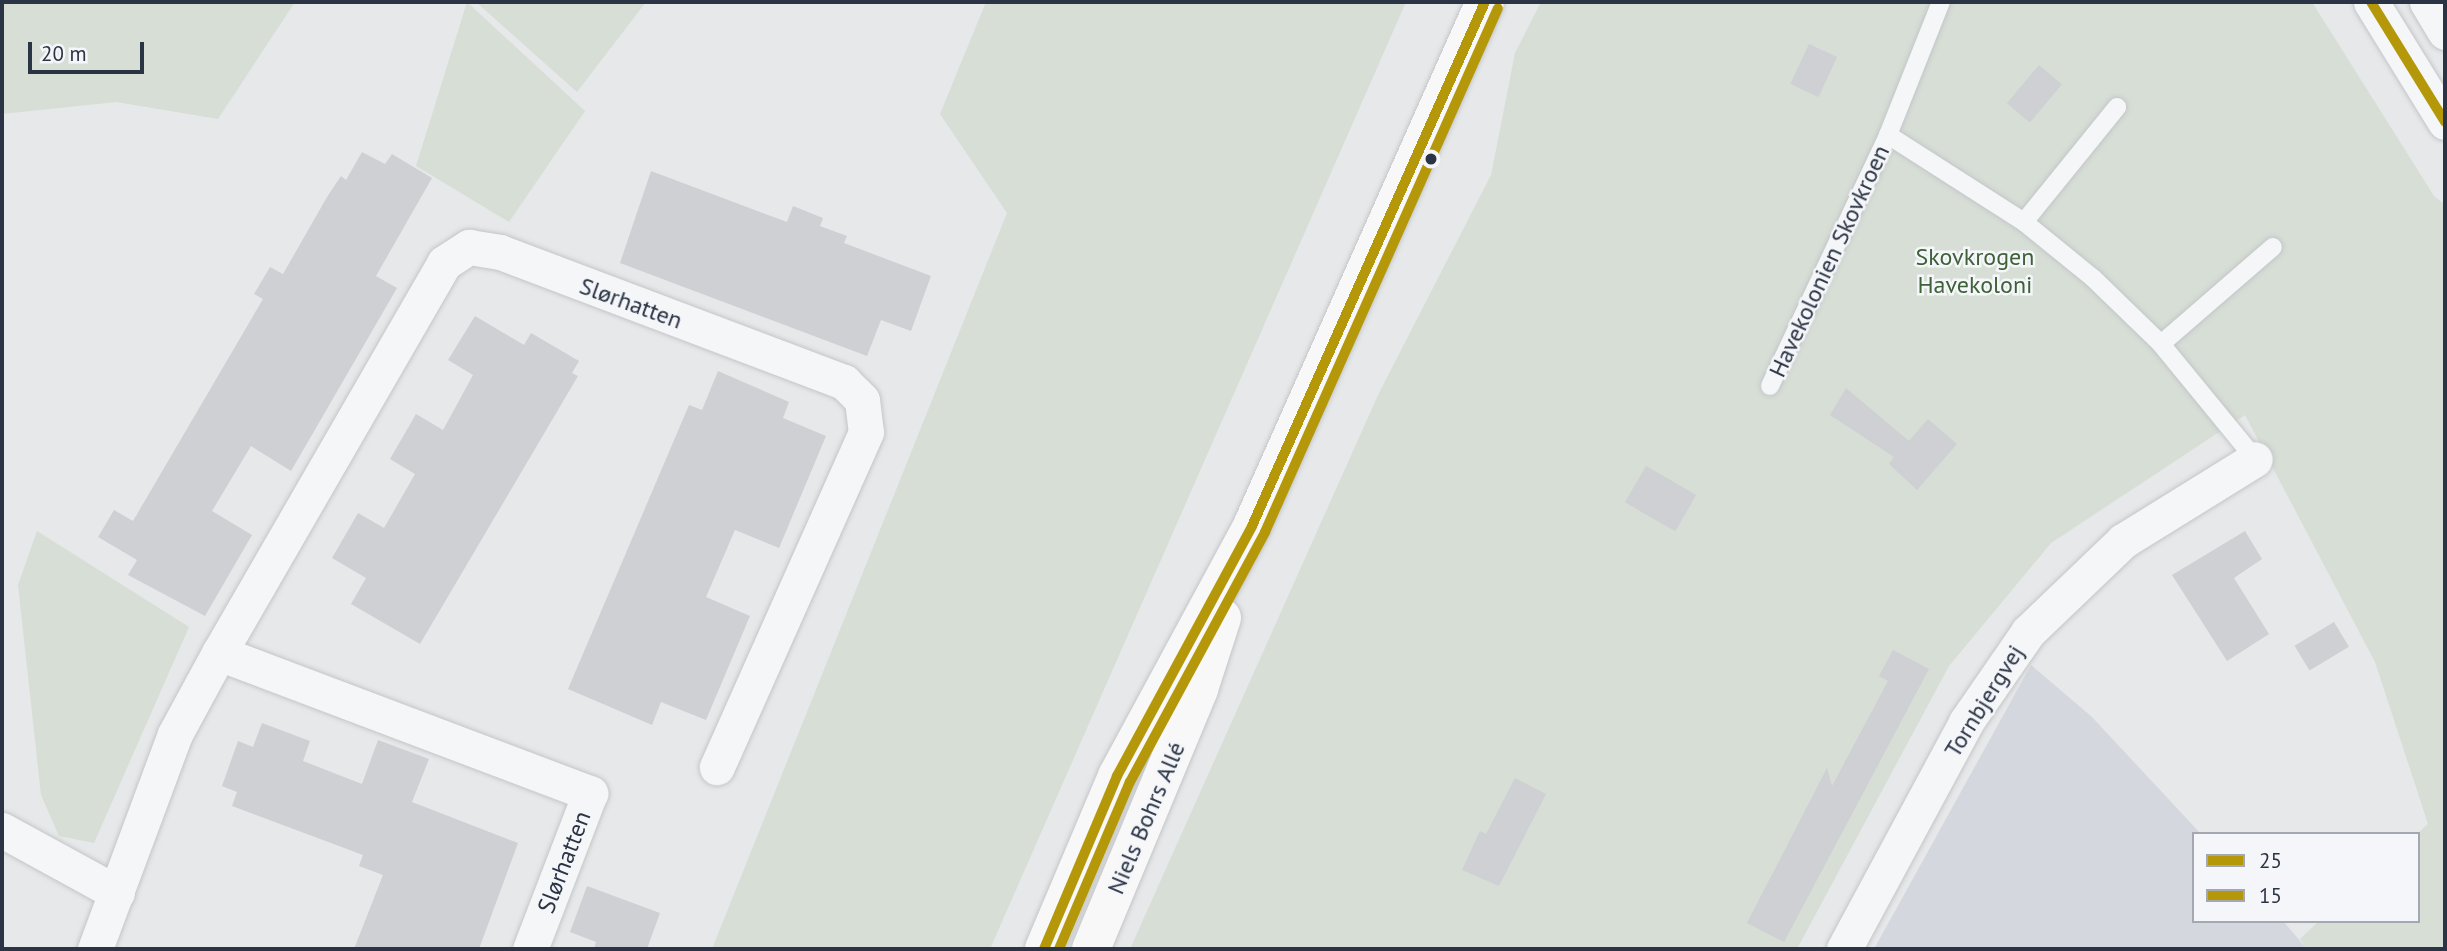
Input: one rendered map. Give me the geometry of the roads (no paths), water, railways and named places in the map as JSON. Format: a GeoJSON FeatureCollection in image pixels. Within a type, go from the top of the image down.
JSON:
{"type":"FeatureCollection","features":[{"type":"Feature","properties":{"kind":"street"},"geometry":{"type":"LineString","coordinates":[[2371,2],[2445,122]]}},
{"type":"Feature","properties":{"kind":"street"},"geometry":{"type":"LineString","coordinates":[[2427,2],[2445,32]]}},
{"type":"Feature","properties":{"kind":"street","name":"Niels Bohrs Allé"},"geometry":{"type":"LineString","coordinates":[[1044,949],[1117,776],[1252,526],[1482,7]]}},
{"type":"Feature","properties":{"kind":"street","name":"Slørhatten"},"geometry":{"type":"LineString","coordinates":[[94,949],[175,734],[444,263],[469,247],[500,251],[844,382],[862,400],[866,432],[717,767]]}},
{"type":"Feature","properties":{"kind":"street","name":"Tornbjergvej"},"geometry":{"type":"LineString","coordinates":[[1844,949],[1966,722],[2028,632],[2123,541],[2255,459]]}},
{"type":"Feature","properties":{"kind":"street","name":"Niels Bohrs Allé"},"geometry":{"type":"LineString","coordinates":[[1091,949],[1199,689],[1252,526]]}},
{"type":"Feature","properties":{"kind":"street","name":"Slørhatten"},"geometry":{"type":"LineString","coordinates":[[219,653],[590,793],[530,949]]}},
{"type":"Feature","properties":{"kind":"street"},"geometry":{"type":"LineString","coordinates":[[2,830],[117,892]]}},
{"type":"Feature","properties":{"kind":"lane","name":"Havekolonien Skovkroen"},"geometry":{"type":"LineString","coordinates":[[1770,386],[1888,135],[1941,2]]}},
{"type":"Feature","properties":{"kind":"lane"},"geometry":{"type":"LineString","coordinates":[[2024,222],[2117,107]]}},
{"type":"Feature","properties":{"kind":"lane","name":"Havekolonien Skovkroen"},"geometry":{"type":"LineString","coordinates":[[1888,135],[2024,222],[2093,278],[2161,344],[2255,459]]}},
{"type":"Feature","properties":{"kind":"lane"},"geometry":{"type":"LineString","coordinates":[[2161,344],[2273,247]]}},
{"type":"Feature","properties":{"kind":"park label","name":"Skovkrogen Havekoloni"},"geometry":{"type":"Point","coordinates":[1975,271]}}]}
